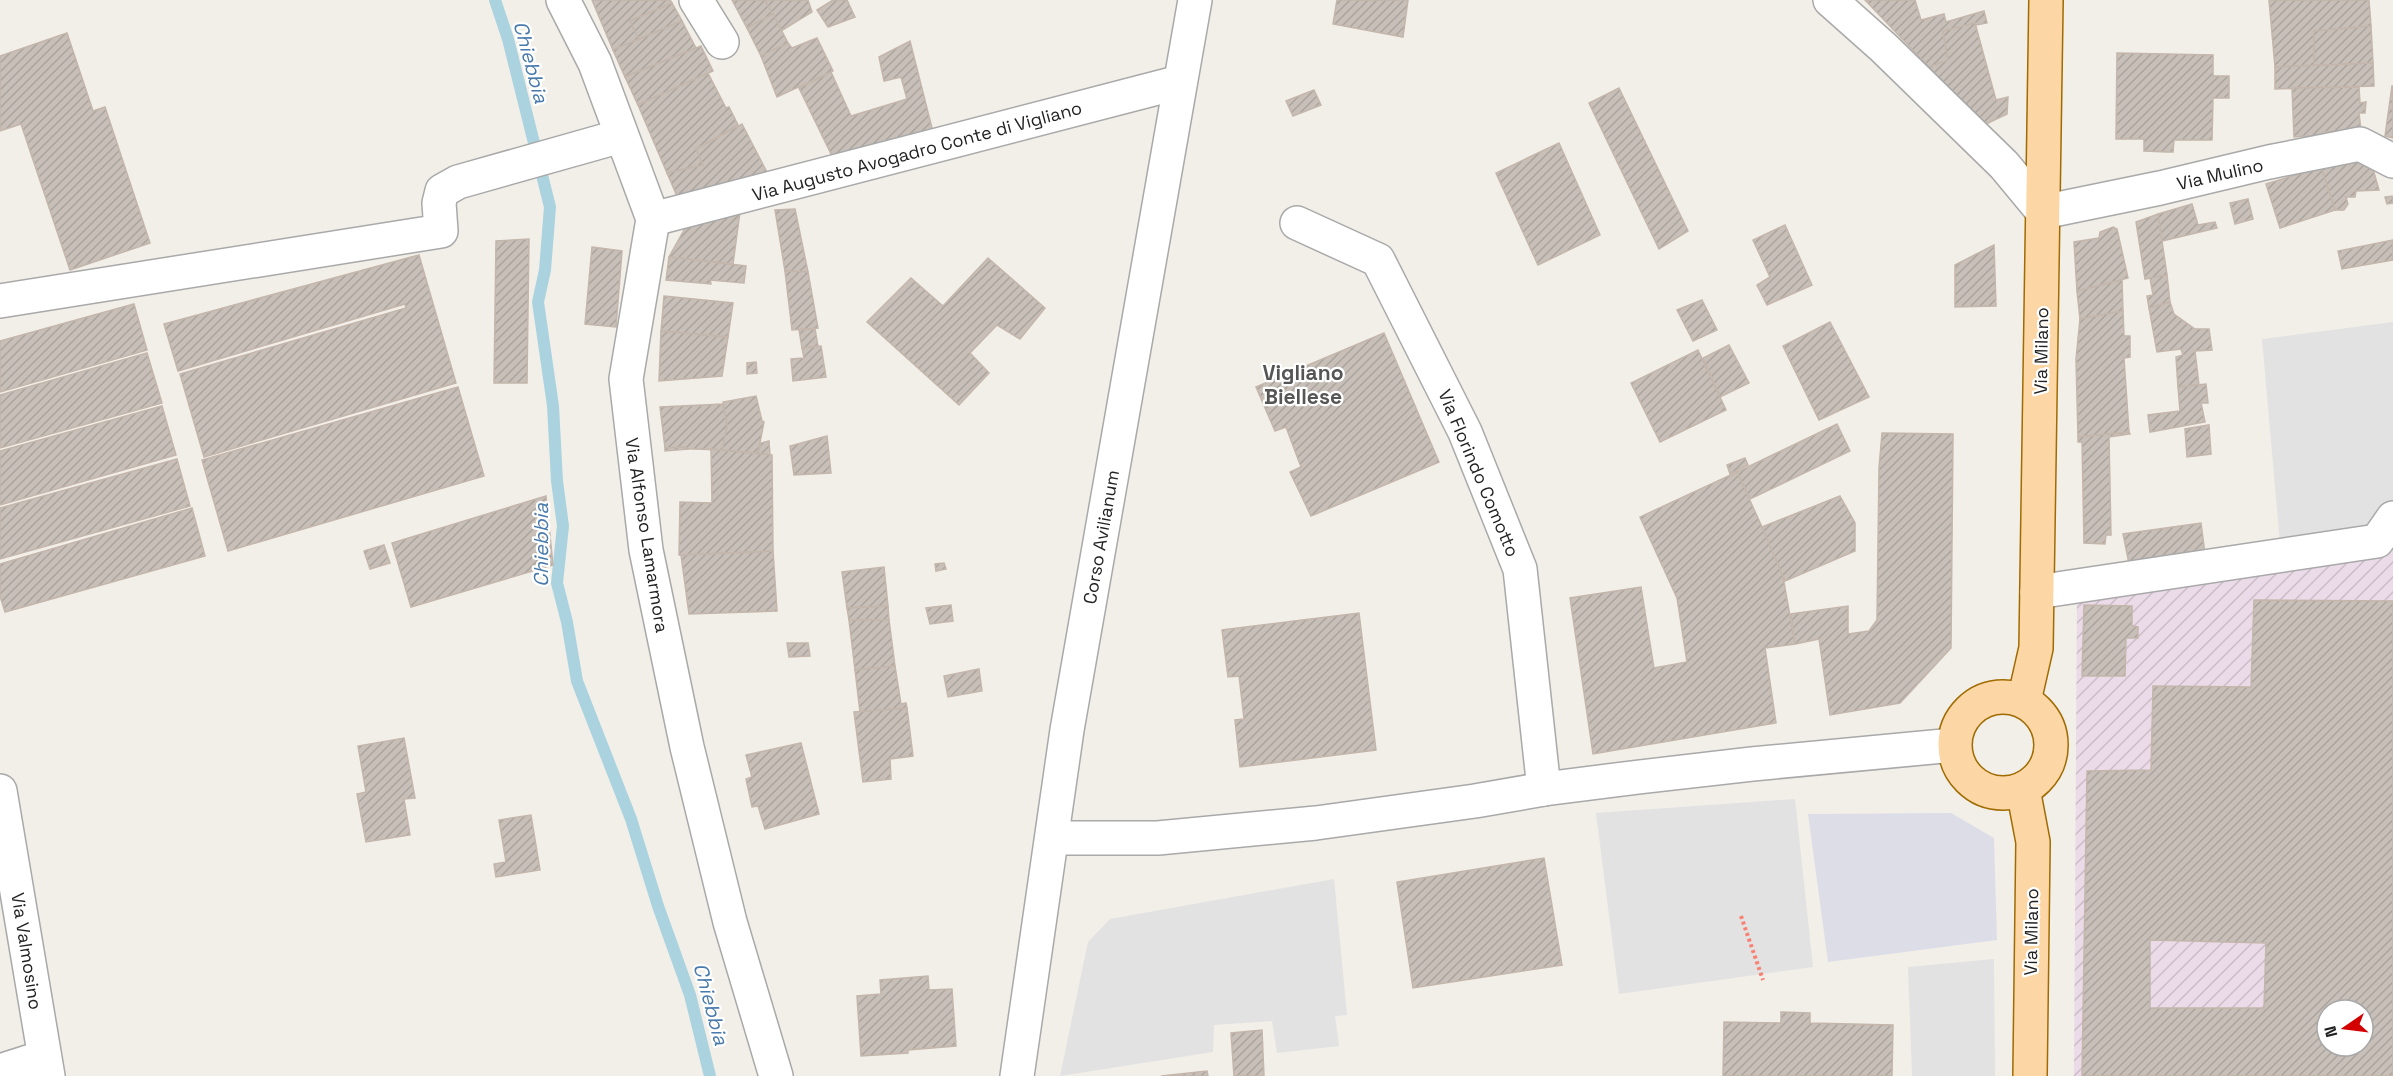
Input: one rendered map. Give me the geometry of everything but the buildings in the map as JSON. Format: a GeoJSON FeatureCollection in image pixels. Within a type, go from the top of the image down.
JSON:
{"type":"FeatureCollection","features":[{"type":"Feature","properties":{"kind":"main road","name":"Via Milano"},"geometry":{"type":"LineString","coordinates":[[2024,701],[2036,648],[2046,0]]}},
{"type":"Feature","properties":{"kind":"main road"},"geometry":{"type":"LineString","coordinates":[[2009,696],[2024,701],[2037,710],[2047,723],[2051,746],[2046,768],[2036,781],[2023,789],[2007,794],[1992,792],[1976,786],[1965,775],[1957,761],[1954,745],[1957,729],[1965,714],[1977,703],[1992,697],[2009,696]]}},
{"type":"Feature","properties":{"kind":"main road","name":"Via Milano"},"geometry":{"type":"LineString","coordinates":[[2023,789],[2033,842],[2030,1076]]}},
{"type":"Feature","properties":{"kind":"street"},"geometry":{"type":"LineString","coordinates":[[563,0],[595,63],[608,139],[653,219]]}},
{"type":"Feature","properties":{"kind":"street"},"geometry":{"type":"LineString","coordinates":[[696,0],[722,42]]}},
{"type":"Feature","properties":{"kind":"street","name":"Corso Avilianum"},"geometry":{"type":"LineString","coordinates":[[1017,1076],[1073,695],[1196,0]]}},
{"type":"Feature","properties":{"kind":"street"},"geometry":{"type":"LineString","coordinates":[[1830,0],[1884,48],[2004,165],[2043,212]]}},
{"type":"Feature","properties":{"kind":"street","name":"Via Augusto Avogadro Conte di Vigliano"},"geometry":{"type":"LineString","coordinates":[[653,219],[1180,82]]}},
{"type":"Feature","properties":{"kind":"street"},"geometry":{"type":"LineString","coordinates":[[0,301],[441,231],[439,203],[442,191],[458,182],[608,139]]}},
{"type":"Feature","properties":{"kind":"street","name":"Via Mulino"},"geometry":{"type":"LineString","coordinates":[[2043,212],[2360,144],[2393,161]]}},
{"type":"Feature","properties":{"kind":"street","name":"Via Alfonso Lamarmora"},"geometry":{"type":"LineString","coordinates":[[653,219],[626,379],[646,550],[684,736],[730,922],[776,1076]]}},
{"type":"Feature","properties":{"kind":"street","name":"Via Florindo Comotto"},"geometry":{"type":"LineString","coordinates":[[1297,223],[1378,260],[1465,432],[1520,569],[1544,789]]}},
{"type":"Feature","properties":{"kind":"street"},"geometry":{"type":"LineString","coordinates":[[2037,592],[2377,541],[2393,518]]}},
{"type":"Feature","properties":{"kind":"street"},"geometry":{"type":"LineString","coordinates":[[1053,838],[1158,838],[1316,823],[1544,789],[1752,764],[1954,745]]}},
{"type":"Feature","properties":{"kind":"street","name":"Via Valmosino"},"geometry":{"type":"LineString","coordinates":[[0,791],[46,1066]]}},
{"type":"Feature","properties":{"kind":"street"},"geometry":{"type":"LineString","coordinates":[[0,1071],[46,1066]]}},
{"type":"Feature","properties":{"kind":"path"},"geometry":{"type":"LineString","coordinates":[[1741,916],[1763,980]]}},
{"type":"Feature","properties":{"kind":"shaded area"},"geometry":{"type":"Polygon","coordinates":[[[2393,322],[2393,520],[2280,543],[2262,339],[2393,322]]]}},
{"type":"Feature","properties":{"kind":"shaded area"},"geometry":{"type":"Polygon","coordinates":[[[2393,543],[2393,1076],[2074,1076],[2077,588],[2393,543]]]}},
{"type":"Feature","properties":{"kind":"shaded area"},"geometry":{"type":"Polygon","coordinates":[[[1795,799],[1813,967],[1619,994],[1596,813],[1795,799]]]}},
{"type":"Feature","properties":{"kind":"shaded area"},"geometry":{"type":"Polygon","coordinates":[[[1951,813],[1994,838],[1997,940],[1828,962],[1808,814],[1951,813]]]}},
{"type":"Feature","properties":{"kind":"shaded area"},"geometry":{"type":"Polygon","coordinates":[[[1334,879],[1347,1015],[1335,1016],[1339,1046],[1277,1053],[1272,1021],[1214,1025],[1213,1052],[1060,1076],[1088,942],[1110,919],[1334,879]]]}},
{"type":"Feature","properties":{"kind":"shaded area"},"geometry":{"type":"Polygon","coordinates":[[[1994,959],[1995,1076],[1912,1076],[1908,967],[1994,959]]]}},
{"type":"Feature","properties":{"kind":"waterway","name":"Chiebbia"},"geometry":{"type":"LineString","coordinates":[[495,0],[508,39],[550,207],[545,270],[538,302],[553,406],[557,481],[563,526],[557,583],[567,622],[577,681],[631,819],[658,906],[690,995],[710,1076]]}},
{"type":"Feature","properties":{"kind":"district","name":"Vigliano Biellese"},"geometry":{"type":"Point","coordinates":[1303,384]}}]}
